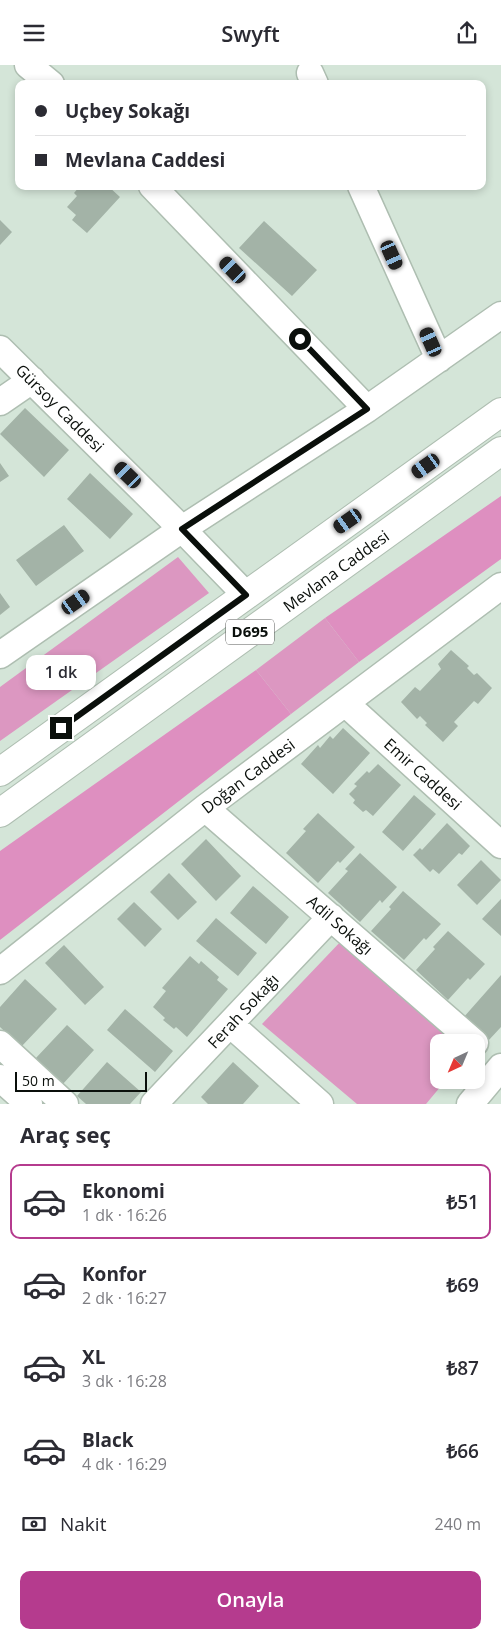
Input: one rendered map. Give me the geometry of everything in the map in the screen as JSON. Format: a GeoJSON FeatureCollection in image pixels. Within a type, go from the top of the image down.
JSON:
{"type":"FeatureCollection","features":[{"type":"Feature","properties":{"kind":"main road","name":"Mevlana Caddesi"},"geometry":{"type":"LineString","coordinates":[[0,773],[501,412]]}},
{"type":"Feature","properties":{"kind":"main road","name":"Mevlana Caddesi"},"geometry":{"type":"LineString","coordinates":[[0,813],[501,451]]}},
{"type":"Feature","properties":{"kind":"street"},"geometry":{"type":"LineString","coordinates":[[28,65],[46,80]]}},
{"type":"Feature","properties":{"kind":"street"},"geometry":{"type":"LineString","coordinates":[[156,190],[367,409]]}},
{"type":"Feature","properties":{"kind":"street"},"geometry":{"type":"LineString","coordinates":[[363,190],[439,359]]}},
{"type":"Feature","properties":{"kind":"street"},"geometry":{"type":"LineString","coordinates":[[0,655],[182,529],[367,409],[501,315]]}},
{"type":"Feature","properties":{"kind":"street","name":"Gürsoy Caddesi"},"geometry":{"type":"LineString","coordinates":[[0,349],[246,595]]}},
{"type":"Feature","properties":{"kind":"street"},"geometry":{"type":"LineString","coordinates":[[0,403],[32,380]]}},
{"type":"Feature","properties":{"kind":"street","name":"Doğan Caddesi"},"geometry":{"type":"LineString","coordinates":[[0,971],[206,808],[501,585]]}},
{"type":"Feature","properties":{"kind":"street","name":"Emir Caddesi"},"geometry":{"type":"LineString","coordinates":[[345,703],[501,845]]}},
{"type":"Feature","properties":{"kind":"street","name":"Adil Sokağı"},"geometry":{"type":"LineString","coordinates":[[206,808],[466,1034]]}},
{"type":"Feature","properties":{"kind":"street","name":"Ferah Sokağı"},"geometry":{"type":"LineString","coordinates":[[154,1104],[331,917]]}},
{"type":"Feature","properties":{"kind":"street"},"geometry":{"type":"LineString","coordinates":[[230,1024],[320,1104]]}},
{"type":"Feature","properties":{"kind":"street"},"geometry":{"type":"LineString","coordinates":[[0,1044],[65,1104]]}},
{"type":"Feature","properties":{"kind":"street","name":"Adil Sokağı"},"geometry":{"type":"LineString","coordinates":[[485,1051],[501,1066]]}},
{"type":"Feature","properties":{"kind":"street"},"geometry":{"type":"LineString","coordinates":[[470,1104],[501,1066]]}},
{"type":"Feature","properties":{"kind":"street"},"geometry":{"type":"LineString","coordinates":[[0,1078],[29,1104]]}},
{"type":"Feature","properties":{"kind":"shaded area"},"geometry":{"type":"Polygon","coordinates":[[[501,496],[501,559],[359,662],[325,618],[501,496]]]}},
{"type":"Feature","properties":{"kind":"shaded area"},"geometry":{"type":"Polygon","coordinates":[[[178,557],[209,593],[0,741],[0,687],[178,557]]]}},
{"type":"Feature","properties":{"kind":"shaded area"},"geometry":{"type":"Polygon","coordinates":[[[325,618],[359,662],[291,714],[256,670],[325,618]]]}},
{"type":"Feature","properties":{"kind":"shaded area"},"geometry":{"type":"Polygon","coordinates":[[[256,670],[291,714],[0,940],[0,851],[256,670]]]}},
{"type":"Feature","properties":{"kind":"shaded area"},"geometry":{"type":"Polygon","coordinates":[[[344,938],[445,1034],[430,1034],[430,1089],[438,1089],[426,1104],[357,1104],[262,1024],[344,938]]]}},
{"type":"Feature","properties":{"kind":"building"},"geometry":{"type":"Polygon","coordinates":[[[77,190],[112,190],[120,197],[87,233],[72,220],[76,215],[67,207],[77,196],[74,193],[77,190]]]}},
{"type":"Feature","properties":{"kind":"building"},"geometry":{"type":"Polygon","coordinates":[[[0,220],[12,232],[0,245],[0,220]]]}},
{"type":"Feature","properties":{"kind":"building"},"geometry":{"type":"Polygon","coordinates":[[[264,221],[317,270],[292,296],[239,248],[264,221]]]}},
{"type":"Feature","properties":{"kind":"building"},"geometry":{"type":"Polygon","coordinates":[[[25,408],[69,450],[44,477],[0,434],[25,408]]]}},
{"type":"Feature","properties":{"kind":"building"},"geometry":{"type":"Polygon","coordinates":[[[0,463],[9,476],[0,482],[0,463]]]}},
{"type":"Feature","properties":{"kind":"building"},"geometry":{"type":"Polygon","coordinates":[[[90,473],[133,514],[110,539],[67,499],[90,473]]]}},
{"type":"Feature","properties":{"kind":"building"},"geometry":{"type":"Polygon","coordinates":[[[64,525],[84,551],[36,586],[16,560],[64,525]]]}},
{"type":"Feature","properties":{"kind":"building"},"geometry":{"type":"Polygon","coordinates":[[[0,593],[10,607],[0,615],[0,593]]]}},
{"type":"Feature","properties":{"kind":"building"},"geometry":{"type":"Polygon","coordinates":[[[451,650],[469,666],[467,668],[474,675],[477,673],[492,688],[478,704],[474,701],[454,722],[458,726],[443,742],[425,725],[427,723],[420,716],[417,719],[401,702],[415,687],[420,691],[441,669],[438,664],[451,650]]]}},
{"type":"Feature","properties":{"kind":"building"},"geometry":{"type":"Polygon","coordinates":[[[343,728],[370,753],[333,794],[301,764],[318,745],[320,748],[330,736],[333,739],[343,728]]]}},
{"type":"Feature","properties":{"kind":"building"},"geometry":{"type":"Polygon","coordinates":[[[378,764],[401,785],[373,816],[366,810],[363,812],[353,803],[355,800],[349,794],[357,786],[354,784],[367,771],[369,773],[378,764]]]}},
{"type":"Feature","properties":{"kind":"building"},"geometry":{"type":"Polygon","coordinates":[[[414,795],[436,814],[403,851],[382,832],[414,795]]]}},
{"type":"Feature","properties":{"kind":"building"},"geometry":{"type":"Polygon","coordinates":[[[318,813],[355,847],[340,863],[338,861],[318,883],[286,853],[306,831],[303,829],[318,813]]]}},
{"type":"Feature","properties":{"kind":"building"},"geometry":{"type":"Polygon","coordinates":[[[447,823],[470,846],[462,855],[459,853],[439,874],[433,869],[430,872],[413,855],[420,848],[422,850],[447,823]]]}},
{"type":"Feature","properties":{"kind":"building"},"geometry":{"type":"Polygon","coordinates":[[[206,839],[241,876],[216,901],[181,864],[206,839]]]}},
{"type":"Feature","properties":{"kind":"building"},"geometry":{"type":"Polygon","coordinates":[[[360,853],[397,887],[382,903],[380,900],[360,922],[328,893],[348,871],[345,869],[360,853]]]}},
{"type":"Feature","properties":{"kind":"building"},"geometry":{"type":"Polygon","coordinates":[[[481,860],[501,880],[477,905],[457,885],[481,860]]]}},
{"type":"Feature","properties":{"kind":"building"},"geometry":{"type":"Polygon","coordinates":[[[169,873],[197,902],[178,920],[150,892],[169,873]]]}},
{"type":"Feature","properties":{"kind":"building"},"geometry":{"type":"Polygon","coordinates":[[[253,886],[289,917],[266,944],[230,913],[253,886]]]}},
{"type":"Feature","properties":{"kind":"building"},"geometry":{"type":"Polygon","coordinates":[[[403,891],[441,924],[426,940],[424,938],[404,960],[371,931],[391,909],[389,907],[403,891]]]}},
{"type":"Feature","properties":{"kind":"building"},"geometry":{"type":"Polygon","coordinates":[[[501,899],[501,936],[482,919],[501,899]]]}},
{"type":"Feature","properties":{"kind":"building"},"geometry":{"type":"Polygon","coordinates":[[[134,902],[162,929],[145,947],[117,919],[134,902]]]}},
{"type":"Feature","properties":{"kind":"building"},"geometry":{"type":"Polygon","coordinates":[[[216,918],[257,953],[238,976],[196,941],[216,918]]]}},
{"type":"Feature","properties":{"kind":"building"},"geometry":{"type":"Polygon","coordinates":[[[448,931],[485,964],[470,980],[468,978],[448,1000],[416,970],[448,931]]]}},
{"type":"Feature","properties":{"kind":"building"},"geometry":{"type":"Polygon","coordinates":[[[64,945],[104,987],[85,1005],[45,963],[64,945]]]}},
{"type":"Feature","properties":{"kind":"building"},"geometry":{"type":"Polygon","coordinates":[[[190,956],[199,964],[201,961],[219,977],[217,980],[228,989],[187,1037],[176,1027],[174,1029],[163,1020],[165,1018],[153,1007],[166,991],[162,988],[190,956]]]}},
{"type":"Feature","properties":{"kind":"building"},"geometry":{"type":"Polygon","coordinates":[[[501,975],[501,1027],[488,1041],[485,1038],[485,1034],[480,1034],[463,1018],[501,975]]]}},
{"type":"Feature","properties":{"kind":"building"},"geometry":{"type":"Polygon","coordinates":[[[25,979],[57,1009],[21,1047],[0,1027],[0,1007],[25,979]]]}},
{"type":"Feature","properties":{"kind":"building"},"geometry":{"type":"Polygon","coordinates":[[[125,1009],[173,1051],[155,1072],[107,1030],[125,1009]]]}},
{"type":"Feature","properties":{"kind":"building"},"geometry":{"type":"Polygon","coordinates":[[[67,1025],[94,1050],[62,1085],[35,1059],[67,1025]]]}},
{"type":"Feature","properties":{"kind":"building"},"geometry":{"type":"Polygon","coordinates":[[[107,1062],[141,1092],[130,1104],[86,1104],[77,1096],[107,1062]]]}},
{"type":"Feature","properties":{"kind":"building"},"geometry":{"type":"Polygon","coordinates":[[[233,1062],[259,1086],[243,1104],[208,1104],[201,1097],[233,1062]]]}},
{"type":"Feature","properties":{"kind":"route"},"geometry":{"type":"LineString","coordinates":[[61,728],[246,595],[182,529],[367,409],[300,339]]}}]}
